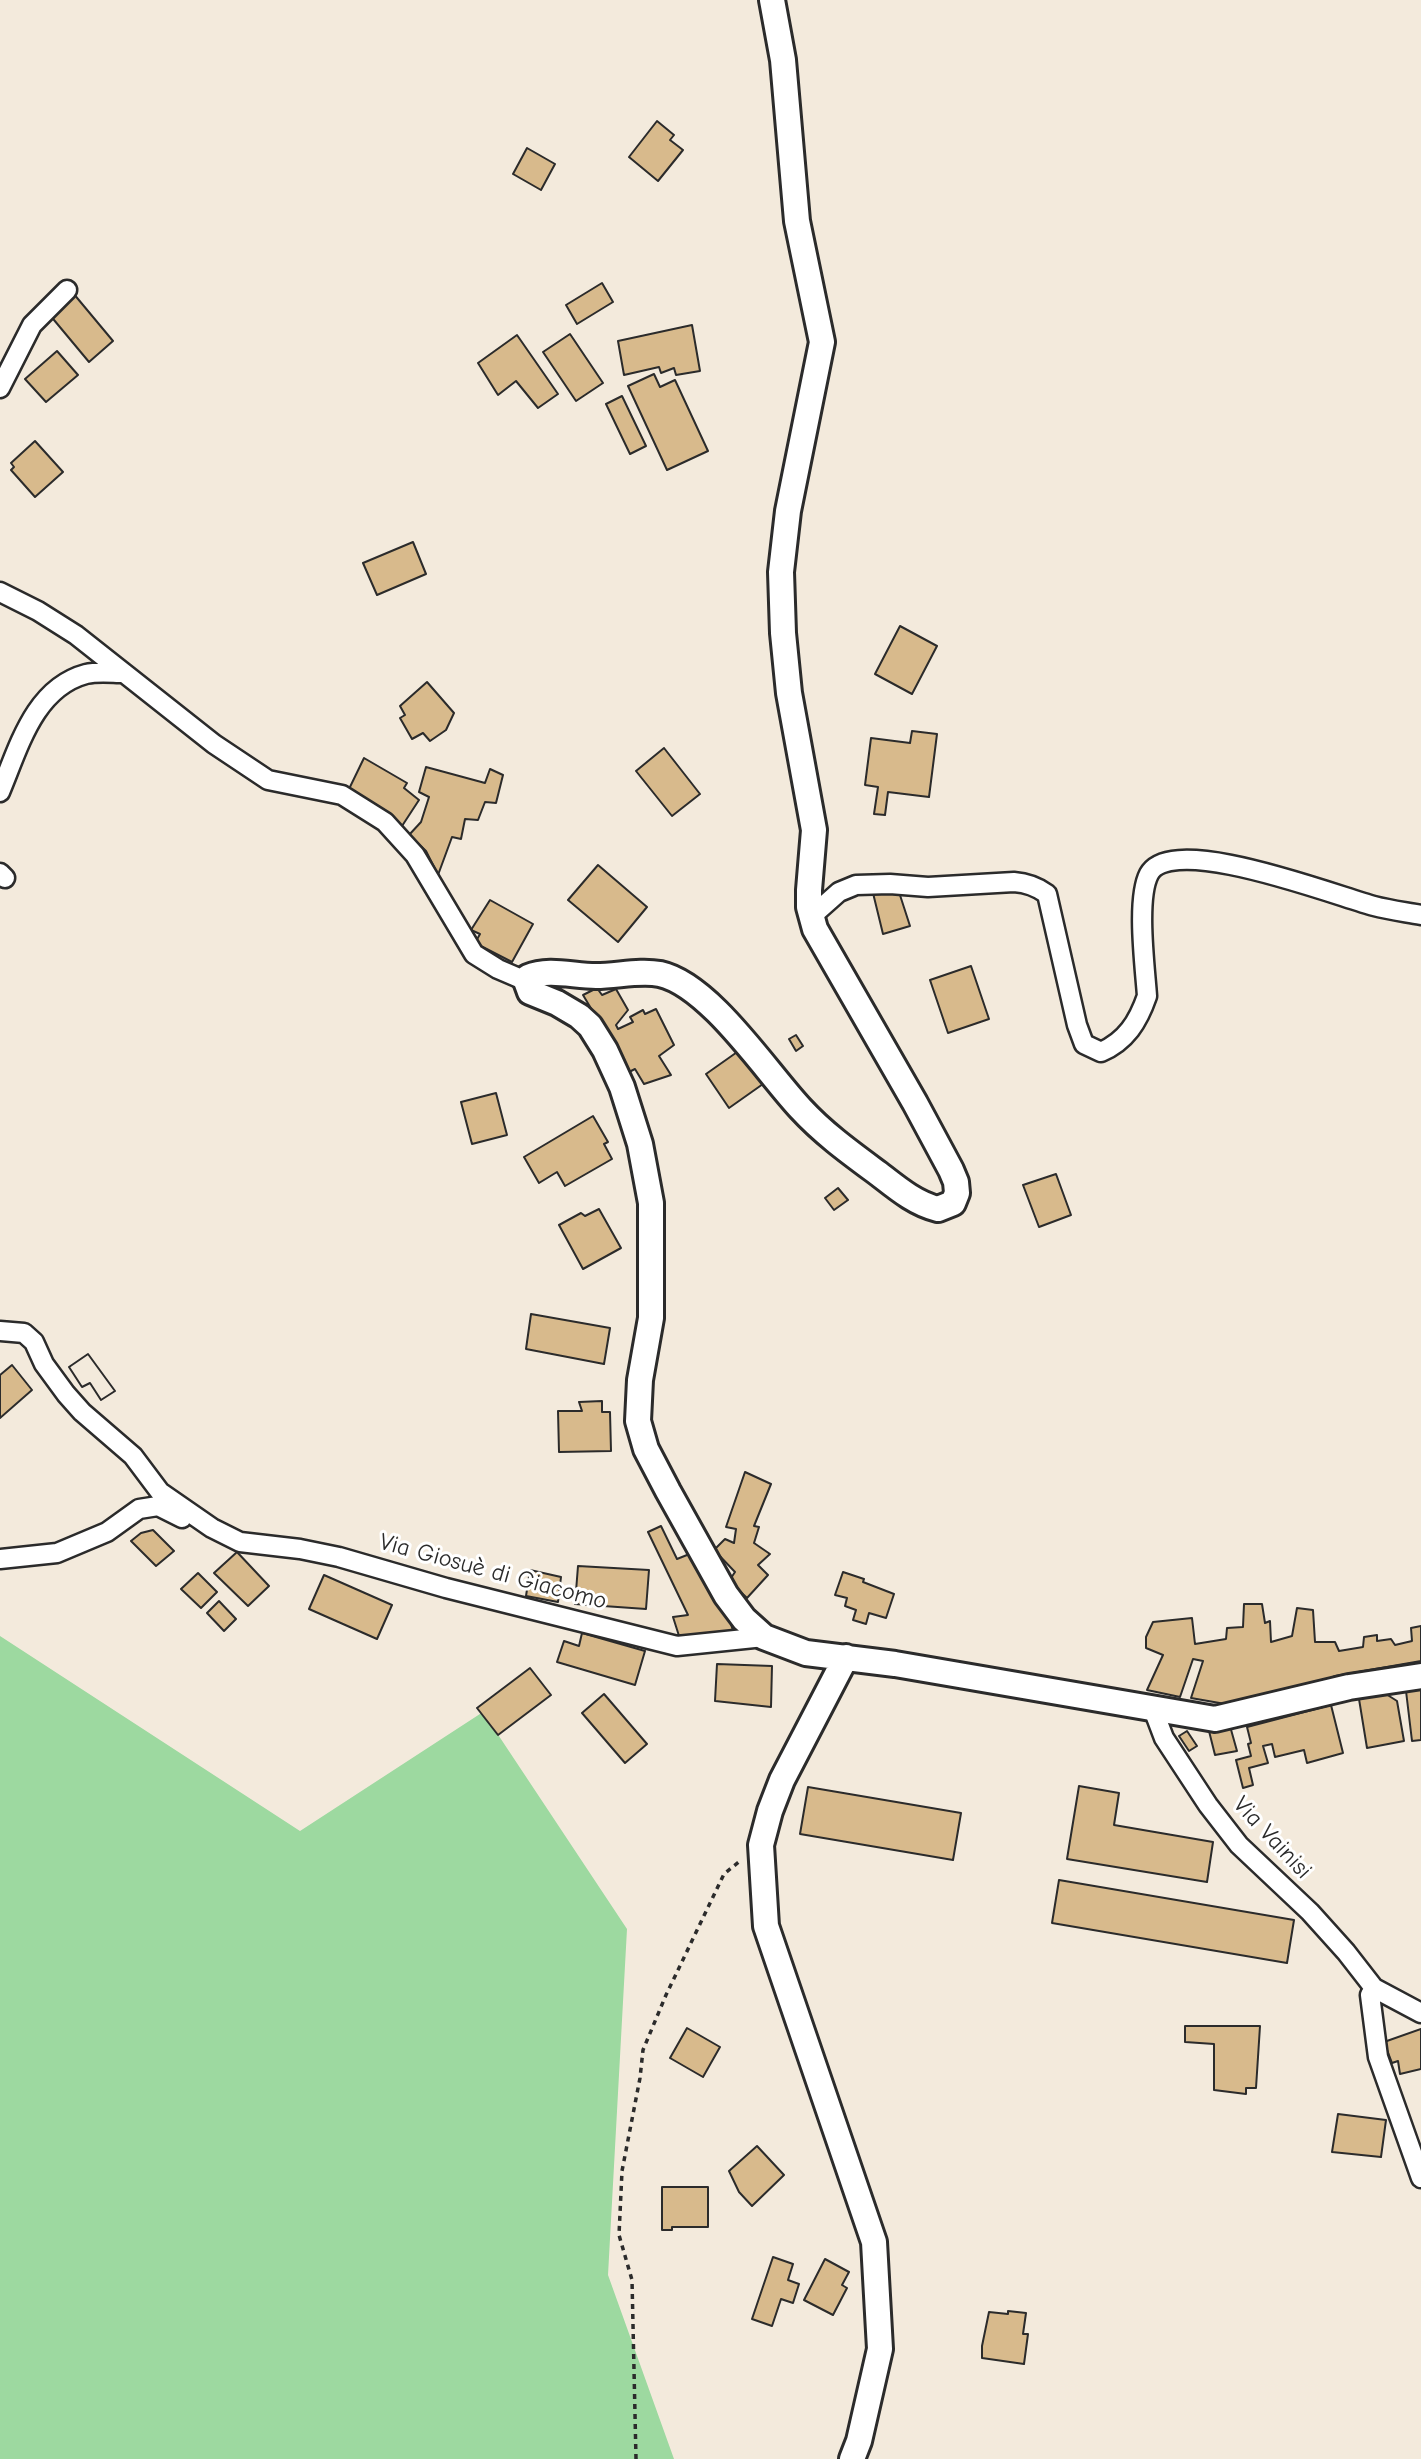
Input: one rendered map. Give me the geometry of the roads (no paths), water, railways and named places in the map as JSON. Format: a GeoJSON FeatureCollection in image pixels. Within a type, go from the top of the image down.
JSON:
{"type":"FeatureCollection","features":[{"type":"Feature","properties":{"kind":"street"},"geometry":{"type":"LineString","coordinates":[[526,981],[527,977],[547,972],[608,976],[648,973],[660,974],[684,985],[721,1014],[802,1110],[831,1137],[915,1200],[932,1208],[947,1207],[953,1203],[957,1193],[951,1170],[909,1091],[815,929],[811,916],[809,890],[814,830],[789,694],[781,572],[788,511],[822,342],[797,221],[783,60],[772,0]]}},
{"type":"Feature","properties":{"kind":"street"},"geometry":{"type":"LineString","coordinates":[[0,388],[33,325],[67,290]]}},
{"type":"Feature","properties":{"kind":"street"},"geometry":{"type":"LineString","coordinates":[[0,592],[38,611],[76,635],[214,744],[268,780],[342,794],[385,822],[415,855],[474,954],[498,969],[526,981],[530,992],[557,1003],[590,1026],[605,1050],[622,1087],[640,1144],[651,1203],[651,1318],[640,1380],[638,1421],[646,1449],[726,1595],[744,1619],[764,1637],[806,1653],[1033,1687],[1214,1719],[1349,1688],[1421,1676]]}},
{"type":"Feature","properties":{"kind":"street"},"geometry":{"type":"LineString","coordinates":[[0,792],[28,726],[43,700],[64,683],[88,674],[124,673]]}},
{"type":"Feature","properties":{"kind":"street"},"geometry":{"type":"LineString","coordinates":[[811,916],[839,892],[856,885],[928,887],[1014,882],[1038,888],[1046,894],[1077,1026],[1084,1044],[1101,1052],[1114,1047],[1129,1033],[1147,996],[1143,891],[1150,873],[1159,864],[1197,859],[1280,875],[1374,906],[1421,915]]}},
{"type":"Feature","properties":{"kind":"street","name":"Via Giosuè di Giacomo"},"geometry":{"type":"LineString","coordinates":[[0,1331],[24,1333],[34,1342],[56,1382],[82,1412],[133,1456],[160,1492],[212,1528],[240,1542],[339,1557],[446,1588],[677,1646],[764,1637]]}},
{"type":"Feature","properties":{"kind":"street","name":"Via Giosuè di Giacomo"},"geometry":{"type":"LineString","coordinates":[[0,1559],[57,1553],[107,1532],[139,1509],[158,1506],[196,1525],[212,1528]]}},
{"type":"Feature","properties":{"kind":"street"},"geometry":{"type":"LineString","coordinates":[[846,1657],[782,1780],[761,1845],[766,1926],[874,2242],[880,2349],[859,2441],[852,2459]]}},
{"type":"Feature","properties":{"kind":"street","name":"Via Vainisi"},"geometry":{"type":"LineString","coordinates":[[1153,1709],[1164,1738],[1208,1805],[1239,1845],[1310,1912],[1374,1988],[1421,2014]]}},
{"type":"Feature","properties":{"kind":"street"},"geometry":{"type":"LineString","coordinates":[[1374,1988],[1370,1995],[1378,2057],[1421,2178]]}}]}
